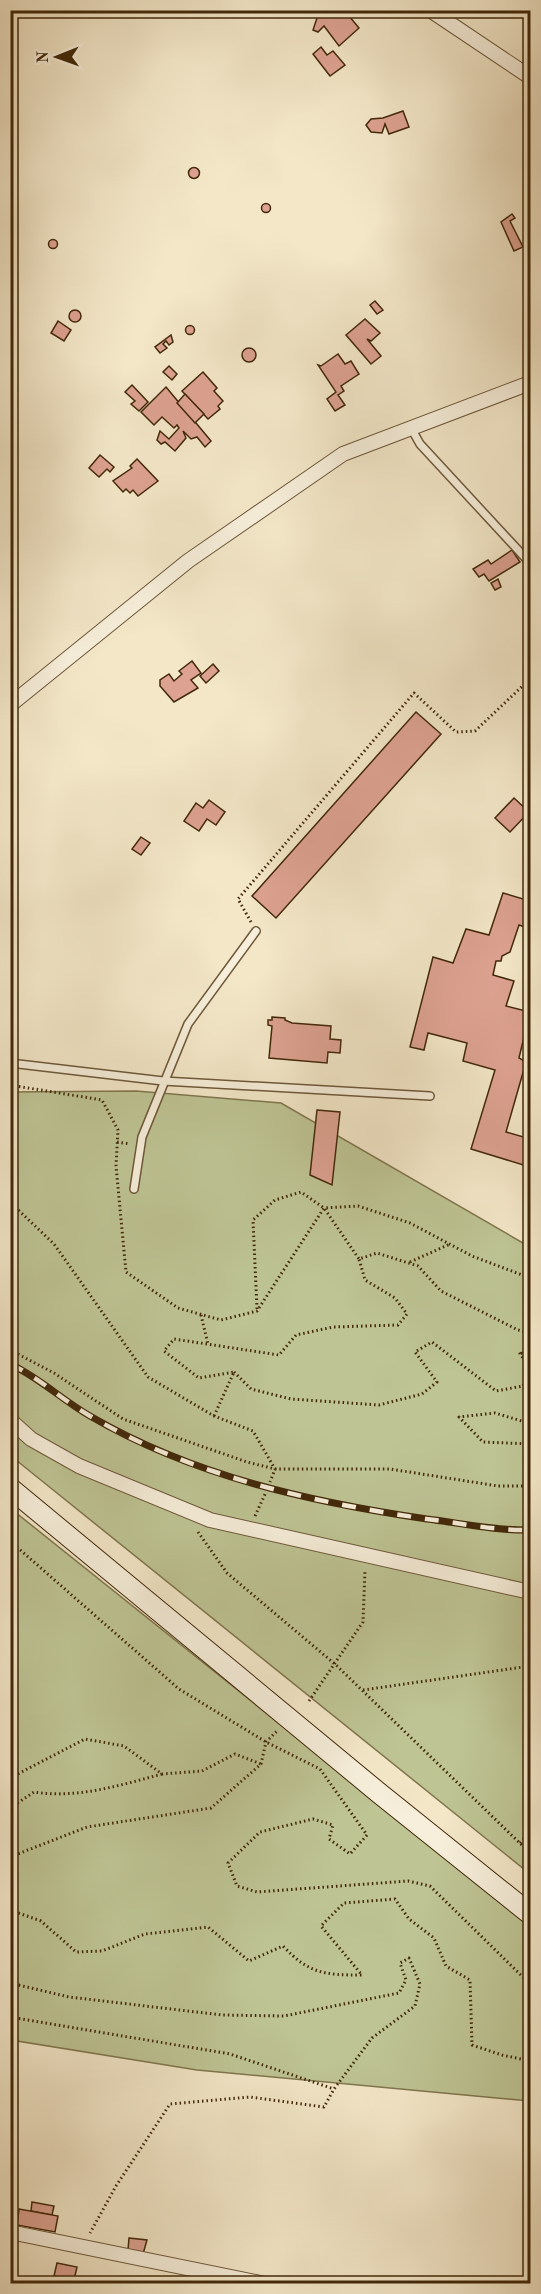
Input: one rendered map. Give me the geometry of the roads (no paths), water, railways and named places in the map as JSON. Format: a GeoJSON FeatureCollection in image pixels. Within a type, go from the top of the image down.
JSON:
{"type":"FeatureCollection","features":[{"type":"Feature","properties":{"kind":"main road"},"geometry":{"type":"LineString","coordinates":[[10,1488],[370,1786],[531,1914]]}},
{"type":"Feature","properties":{"kind":"street"},"geometry":{"type":"LineString","coordinates":[[429,10],[531,77]]}},
{"type":"Feature","properties":{"kind":"street"},"geometry":{"type":"LineString","coordinates":[[10,705],[188,561],[343,453],[531,383]]}},
{"type":"Feature","properties":{"kind":"street"},"geometry":{"type":"LineString","coordinates":[[10,1420],[31,1439],[79,1466],[210,1520],[531,1592]]}},
{"type":"Feature","properties":{"kind":"street"},"geometry":{"type":"LineString","coordinates":[[10,2232],[265,2283]]}},
{"type":"Feature","properties":{"kind":"lane"},"geometry":{"type":"LineString","coordinates":[[411,428],[420,444],[531,563]]}},
{"type":"Feature","properties":{"kind":"lane"},"geometry":{"type":"LineString","coordinates":[[134,1189],[142,1137],[163,1081],[189,1024],[256,931]]}},
{"type":"Feature","properties":{"kind":"lane"},"geometry":{"type":"LineString","coordinates":[[10,1063],[163,1081],[430,1096]]}},
{"type":"Feature","properties":{"kind":"railway"},"geometry":{"type":"LineString","coordinates":[[10,1364],[80,1410],[129,1437],[170,1455],[253,1484],[383,1512],[479,1526],[530,1530]]}}]}
